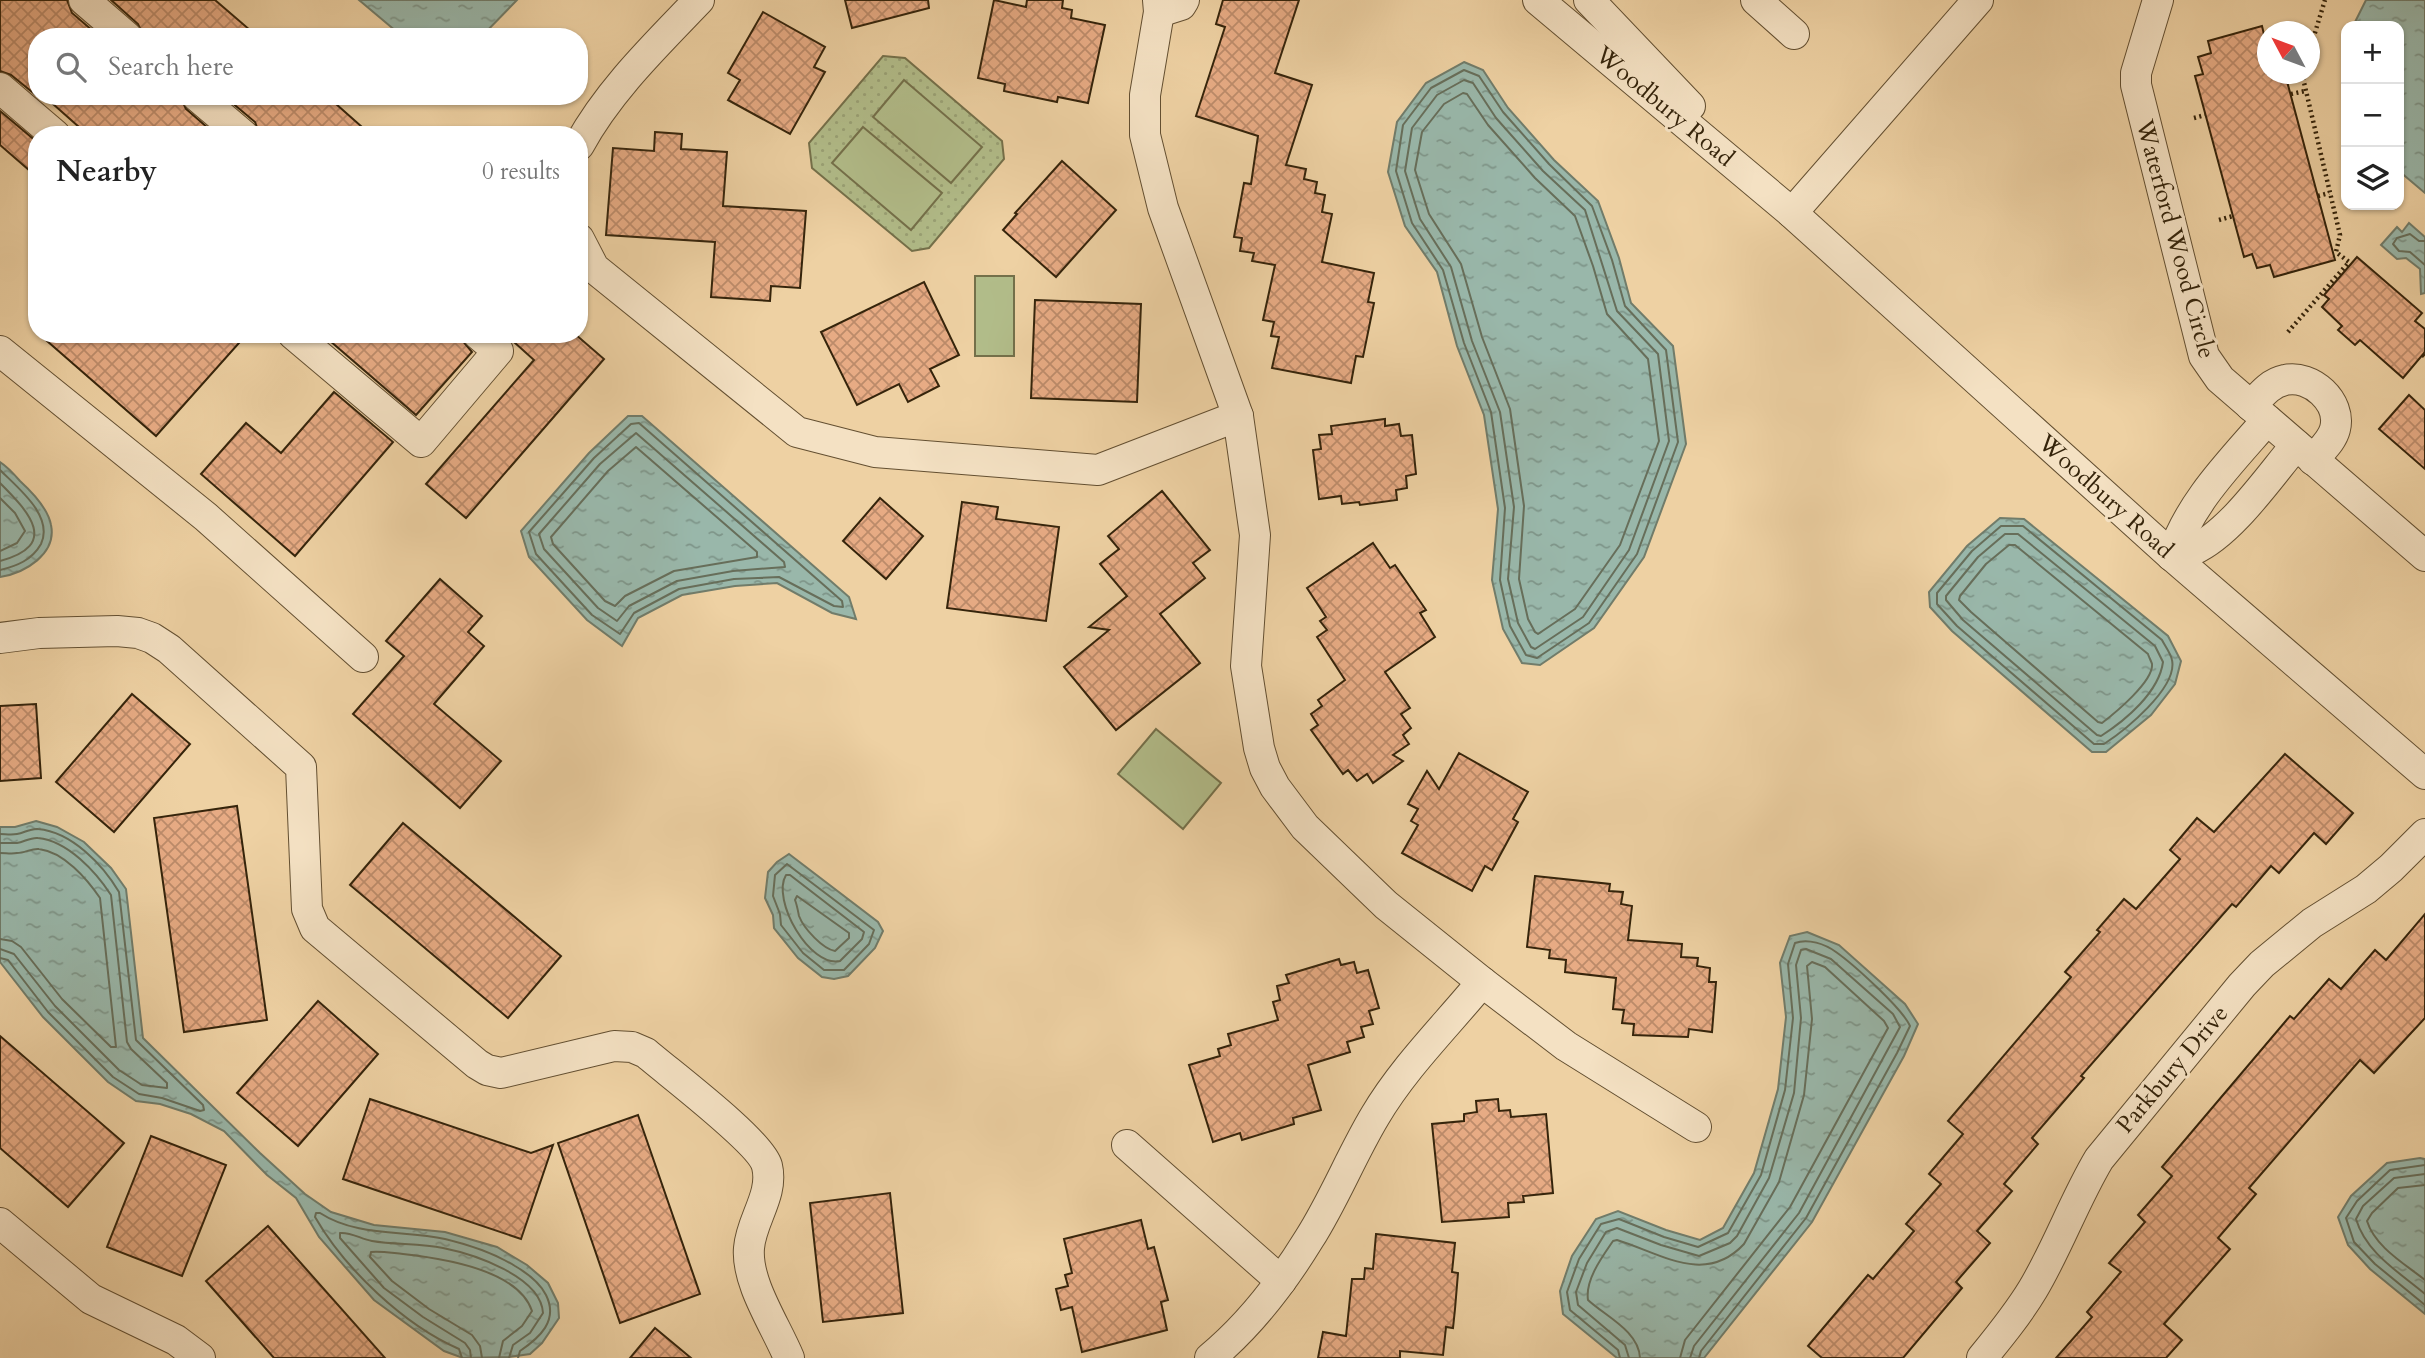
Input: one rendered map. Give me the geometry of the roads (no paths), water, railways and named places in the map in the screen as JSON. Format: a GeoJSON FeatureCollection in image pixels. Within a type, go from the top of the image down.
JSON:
{"type":"FeatureCollection","features":[{"type":"Feature","properties":{"kind":"street"},"geometry":{"type":"LineString","coordinates":[[84,0],[117,28]]}},
{"type":"Feature","properties":{"kind":"street"},"geometry":{"type":"LineString","coordinates":[[588,130],[636,66],[699,0]]}},
{"type":"Feature","properties":{"kind":"street","name":"Woodbury Road"},"geometry":{"type":"LineString","coordinates":[[1538,0],[1792,212],[2172,556],[2425,774]]}},
{"type":"Feature","properties":{"kind":"street","name":"Woodbury Road"},"geometry":{"type":"LineString","coordinates":[[1589,0],[1792,212]]}},
{"type":"Feature","properties":{"kind":"street"},"geometry":{"type":"LineString","coordinates":[[1756,0],[1794,34]]}},
{"type":"Feature","properties":{"kind":"street"},"geometry":{"type":"LineString","coordinates":[[1792,212],[1978,0]]}},
{"type":"Feature","properties":{"kind":"street"},"geometry":{"type":"LineString","coordinates":[[1167,4],[1145,95],[1145,135],[1163,208],[1238,415],[1255,535],[1247,666],[1259,748],[1265,768],[1275,788],[1305,827],[1386,905],[1566,1046],[1696,1127]]}},
{"type":"Feature","properties":{"kind":"street","name":"Waterford Wood Circle"},"geometry":{"type":"LineString","coordinates":[[2152,5],[2136,72],[2142,112],[2204,356],[2220,379],[2425,556]]}},
{"type":"Feature","properties":{"kind":"street"},"geometry":{"type":"LineString","coordinates":[[0,88],[44,126]]}},
{"type":"Feature","properties":{"kind":"street"},"geometry":{"type":"LineString","coordinates":[[208,105],[232,126]]}},
{"type":"Feature","properties":{"kind":"street"},"geometry":{"type":"LineString","coordinates":[[588,256],[594,268],[797,432],[875,452],[1098,470],[1238,415]]}},
{"type":"Feature","properties":{"kind":"street"},"geometry":{"type":"LineString","coordinates":[[304,343],[421,442],[498,351],[489,343]]}},
{"type":"Feature","properties":{"kind":"street"},"geometry":{"type":"LineString","coordinates":[[0,351],[206,517],[363,657]]}},
{"type":"Feature","properties":{"kind":"street"},"geometry":{"type":"LineString","coordinates":[[2287,379],[2312,384],[2323,393],[2332,404],[2336,416],[2335,429],[2330,440],[2304,452],[2214,537],[2193,550],[2172,556],[2178,536],[2259,413],[2266,390],[2287,379]]}},
{"type":"Feature","properties":{"kind":"street"},"geometry":{"type":"LineString","coordinates":[[0,638],[38,633],[117,631],[138,633],[169,649],[301,767],[307,909],[315,928],[477,1064],[487,1070],[501,1073],[614,1046],[632,1047],[646,1053],[753,1143],[767,1164],[768,1188],[749,1247],[749,1265],[789,1358]]}},
{"type":"Feature","properties":{"kind":"street","name":"Parkbury Drive"},"geometry":{"type":"LineString","coordinates":[[1982,1358],[2033,1289],[2081,1189],[2099,1159],[2242,985],[2285,943],[2366,889],[2425,834]]}},
{"type":"Feature","properties":{"kind":"street"},"geometry":{"type":"LineString","coordinates":[[1210,1358],[1255,1315],[1282,1281],[1310,1237],[1375,1116],[1396,1084],[1482,982]]}},
{"type":"Feature","properties":{"kind":"street"},"geometry":{"type":"LineString","coordinates":[[1128,1145],[1282,1281]]}},
{"type":"Feature","properties":{"kind":"street"},"geometry":{"type":"LineString","coordinates":[[0,1223],[91,1299],[176,1340],[200,1358]]}},
{"type":"Feature","properties":{"kind":"water"},"geometry":{"type":"Polygon","coordinates":[[[359,0],[517,0],[490,28],[392,28],[359,0]]]}},
{"type":"Feature","properties":{"kind":"water"},"geometry":{"type":"Polygon","coordinates":[[[2366,0],[2425,0],[2425,193],[2404,175],[2404,21],[2356,21],[2366,0]]]}},
{"type":"Feature","properties":{"kind":"water"},"geometry":{"type":"Polygon","coordinates":[[[1464,62],[1483,70],[1508,108],[1554,160],[1598,201],[1619,258],[1631,303],[1673,346],[1686,444],[1644,557],[1594,628],[1540,665],[1522,663],[1503,629],[1492,580],[1498,509],[1484,415],[1457,346],[1437,272],[1405,226],[1388,172],[1397,122],[1426,83],[1464,62]]]}},
{"type":"Feature","properties":{"kind":"water"},"geometry":{"type":"Polygon","coordinates":[[[2409,223],[2425,237],[2425,293],[2421,294],[2420,269],[2406,258],[2397,259],[2381,245],[2397,227],[2402,232],[2409,223]]]}},
{"type":"Feature","properties":{"kind":"water"},"geometry":{"type":"Polygon","coordinates":[[[628,416],[642,416],[849,597],[856,619],[832,613],[777,583],[735,586],[682,595],[638,618],[622,646],[587,620],[529,557],[521,531],[589,453],[628,416]]]}},
{"type":"Feature","properties":{"kind":"water"},"geometry":{"type":"Polygon","coordinates":[[[0,462],[43,507],[51,525],[52,535],[49,545],[37,560],[19,571],[0,577],[0,462]]]}},
{"type":"Feature","properties":{"kind":"water"},"geometry":{"type":"Polygon","coordinates":[[[2000,518],[2024,519],[2168,636],[2181,661],[2175,684],[2151,715],[2106,752],[2092,752],[1952,631],[1930,607],[1929,592],[1967,546],[2000,518]]]}},
{"type":"Feature","properties":{"kind":"water"},"geometry":{"type":"Polygon","coordinates":[[[36,821],[57,827],[84,842],[111,868],[126,889],[143,1038],[260,1153],[305,1194],[331,1212],[374,1225],[445,1232],[497,1247],[527,1265],[548,1283],[558,1303],[559,1318],[542,1343],[530,1354],[509,1357],[463,1358],[444,1351],[374,1300],[319,1237],[296,1198],[267,1175],[224,1131],[191,1114],[160,1104],[136,1101],[108,1082],[43,1017],[0,962],[0,827],[15,827],[36,821]]]}},
{"type":"Feature","properties":{"kind":"water"},"geometry":{"type":"Polygon","coordinates":[[[789,854],[878,922],[883,931],[875,948],[848,976],[834,979],[822,977],[798,958],[774,928],[773,915],[765,898],[768,872],[789,854]]]}},
{"type":"Feature","properties":{"kind":"water"},"geometry":{"type":"Polygon","coordinates":[[[1807,932],[1839,945],[1905,1004],[1918,1024],[1904,1056],[1812,1222],[1704,1358],[1617,1358],[1563,1314],[1560,1291],[1572,1256],[1596,1219],[1618,1211],[1700,1240],[1723,1228],[1754,1173],[1778,1089],[1786,1017],[1780,963],[1790,936],[1807,932]]]}},
{"type":"Feature","properties":{"kind":"water"},"geometry":{"type":"Polygon","coordinates":[[[2425,1159],[2425,1314],[2370,1269],[2348,1245],[2338,1217],[2351,1196],[2387,1163],[2425,1159]]]}}]}
